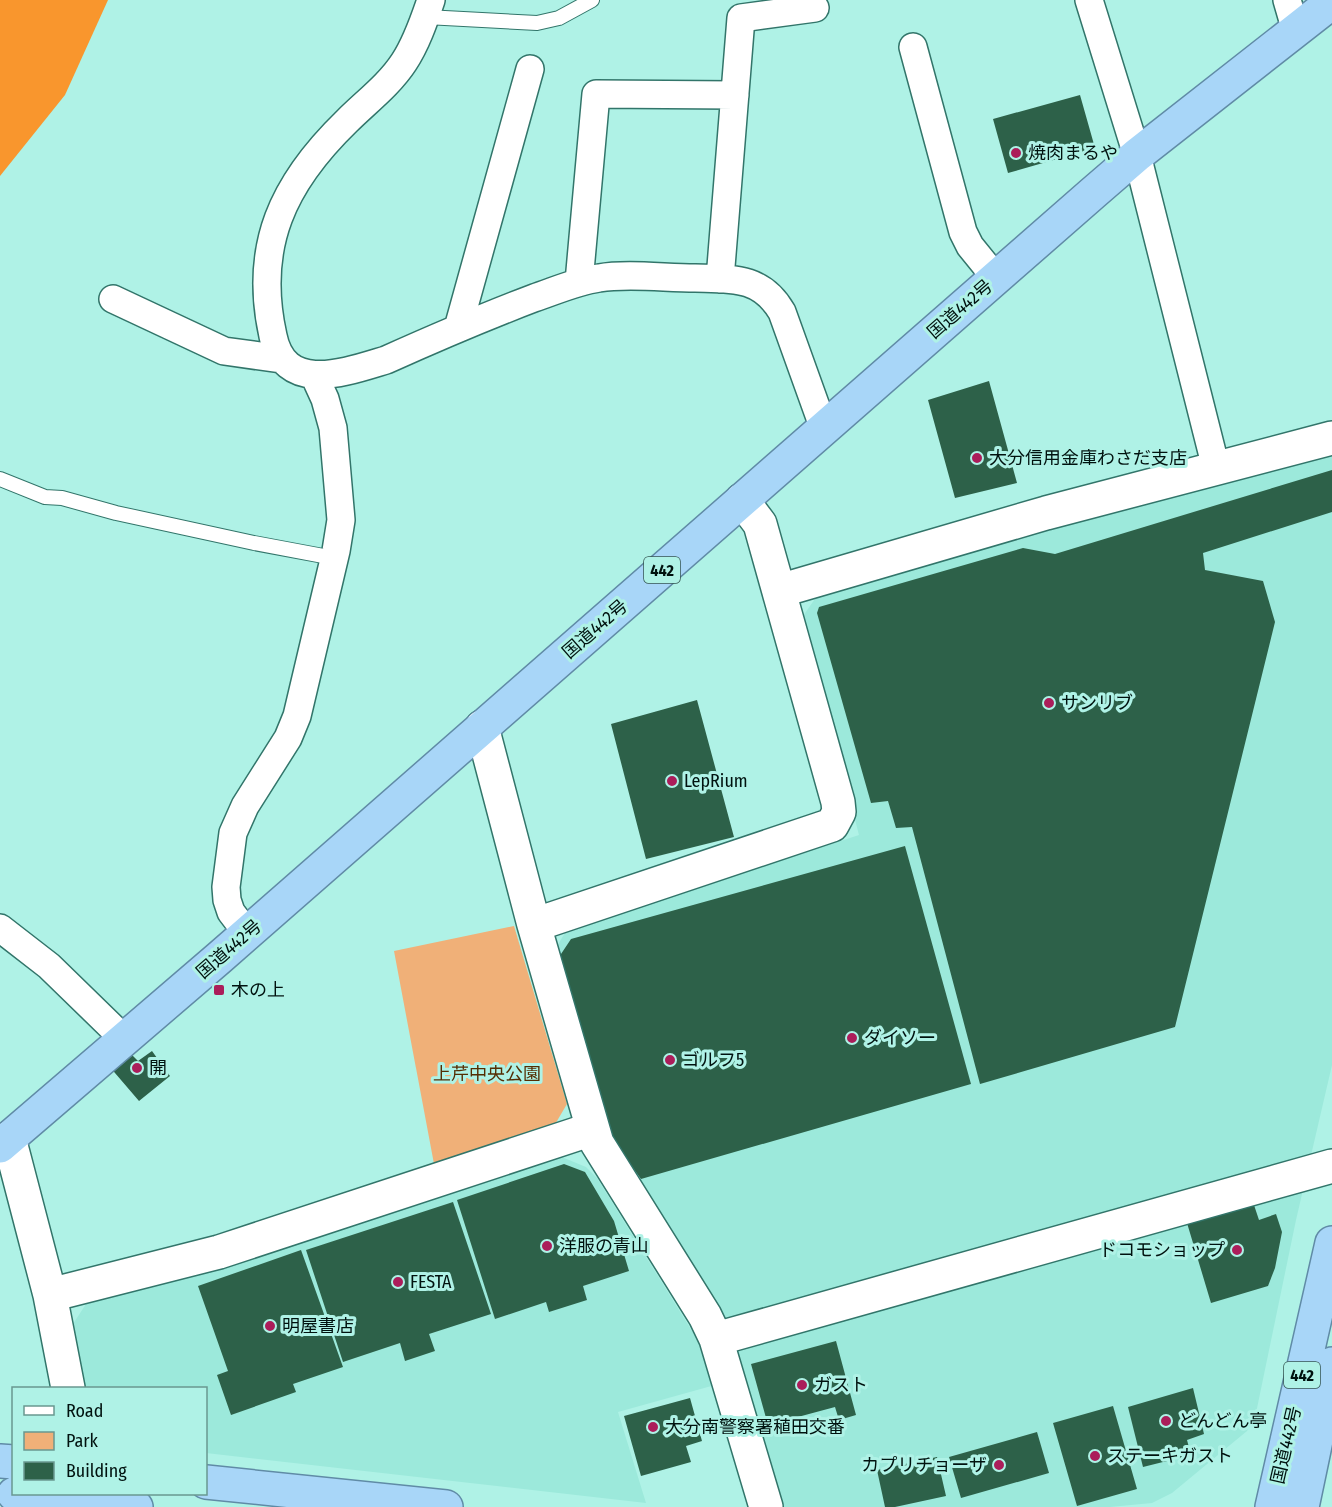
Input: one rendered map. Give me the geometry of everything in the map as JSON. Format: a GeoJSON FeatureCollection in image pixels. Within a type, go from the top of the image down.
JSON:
{"type":"FeatureCollection","features":[{"type":"Feature","properties":{"kind":"highway","name":"国道442号"},"geometry":{"type":"LineString","coordinates":[[3,1137],[124,1039],[247,933],[1137,155],[1291,15],[1332,2]]}},
{"type":"Feature","properties":{"kind":"highway","name":"国道442号"},"geometry":{"type":"LineString","coordinates":[[1272,1507],[1332,1243]]}},
{"type":"Feature","properties":{"kind":"highway","name":"国道442号"},"geometry":{"type":"LineString","coordinates":[[1302,1507],[1332,1364]]}},
{"type":"Feature","properties":{"kind":"highway"},"geometry":{"type":"LineString","coordinates":[[207,1482],[446,1507]]}},
{"type":"Feature","properties":{"kind":"highway"},"geometry":{"type":"LineString","coordinates":[[33,1495],[136,1507]]}},
{"type":"Feature","properties":{"kind":"street"},"geometry":{"type":"LineString","coordinates":[[1089,0],[1137,155],[1216,468]]}},
{"type":"Feature","properties":{"kind":"street"},"geometry":{"type":"LineString","coordinates":[[720,279],[741,18],[815,8]]}},
{"type":"Feature","properties":{"kind":"street"},"geometry":{"type":"LineString","coordinates":[[428,9],[405,61],[391,80],[330,138],[301,172],[286,199],[270,244],[266,282],[270,325],[275,349],[281,359],[296,371],[314,375],[386,360],[459,328],[579,282],[610,277],[720,279],[746,282],[765,290],[782,312],[819,415],[827,427]]}},
{"type":"Feature","properties":{"kind":"street"},"geometry":{"type":"LineString","coordinates":[[913,47],[963,232],[970,246],[996,278]]}},
{"type":"Feature","properties":{"kind":"street"},"geometry":{"type":"LineString","coordinates":[[459,328],[530,69]]}},
{"type":"Feature","properties":{"kind":"street"},"geometry":{"type":"LineString","coordinates":[[579,282],[596,94],[735,95]]}},
{"type":"Feature","properties":{"kind":"street"},"geometry":{"type":"LineString","coordinates":[[113,299],[224,351],[281,359]]}},
{"type":"Feature","properties":{"kind":"street"},"geometry":{"type":"LineString","coordinates":[[247,933],[231,912],[227,900],[226,887],[233,833],[240,816],[288,738],[297,716],[341,520],[333,428],[325,399],[314,375]]}},
{"type":"Feature","properties":{"kind":"street"},"geometry":{"type":"LineString","coordinates":[[778,591],[1046,513],[1332,438]]}},
{"type":"Feature","properties":{"kind":"street"},"geometry":{"type":"LineString","coordinates":[[534,925],[832,825],[839,812],[760,524],[742,500]]}},
{"type":"Feature","properties":{"kind":"street"},"geometry":{"type":"LineString","coordinates":[[482,727],[534,925],[592,1129],[604,1158],[705,1316],[717,1339],[766,1507]]}},
{"type":"Feature","properties":{"kind":"street"},"geometry":{"type":"LineString","coordinates":[[0,928],[49,966],[124,1039]]}},
{"type":"Feature","properties":{"kind":"street"},"geometry":{"type":"LineString","coordinates":[[50,1295],[219,1252],[592,1129]]}},
{"type":"Feature","properties":{"kind":"street"},"geometry":{"type":"LineString","coordinates":[[3,1137],[50,1295],[68,1387]]}},
{"type":"Feature","properties":{"kind":"street"},"geometry":{"type":"LineString","coordinates":[[717,1339],[1332,1166]]}},
{"type":"Feature","properties":{"kind":"lane"},"geometry":{"type":"LineString","coordinates":[[428,9],[537,23],[559,18],[592,0]]}},
{"type":"Feature","properties":{"kind":"lane"},"geometry":{"type":"LineString","coordinates":[[0,479],[45,497],[62,498],[116,513],[334,558]]}},
{"type":"Feature","properties":{"kind":"shaded area"},"geometry":{"type":"Polygon","coordinates":[[[0,0],[108,0],[65,95],[0,176],[0,0]]]}},
{"type":"Feature","properties":{"kind":"shaded area"},"geometry":{"type":"Polygon","coordinates":[[[1332,452],[1332,1065],[1252,1423],[1247,1431],[1172,1493],[1152,1503],[1110,1507],[781,1507],[607,1136],[553,953],[566,931],[859,835],[803,616],[817,596],[1238,470],[1332,452]]]}},
{"type":"Feature","properties":{"kind":"shaded area"},"geometry":{"type":"Polygon","coordinates":[[[557,1155],[586,1167],[597,1178],[702,1347],[715,1385],[618,1412],[646,1503],[207,1453],[207,1387],[85,1387],[73,1324],[86,1304],[175,1280],[557,1155]]]}},
{"type":"Feature","properties":{"kind":"green space","name":"上芹中央公園"},"geometry":{"type":"Polygon","coordinates":[[[514,926],[567,1104],[554,1126],[434,1164],[394,951],[514,926]]]}},
{"type":"Feature","properties":{"kind":"building"},"geometry":{"type":"Polygon","coordinates":[[[1080,95],[1095,148],[1008,173],[993,119],[1080,95]]]}},
{"type":"Feature","properties":{"kind":"building","name":"大分信用金庫わさだ支店"},"geometry":{"type":"Polygon","coordinates":[[[989,381],[1017,483],[955,498],[928,400],[989,381]]]}},
{"type":"Feature","properties":{"kind":"building","name":"サンリブ"},"geometry":{"type":"Polygon","coordinates":[[[1332,470],[1332,512],[1203,553],[1205,570],[1263,581],[1275,622],[1175,1027],[980,1084],[912,827],[896,828],[888,801],[871,803],[817,613],[819,607],[1023,548],[1055,554],[1332,470]]]}},
{"type":"Feature","properties":{"kind":"building","name":"LepRium"},"geometry":{"type":"Polygon","coordinates":[[[697,700],[734,837],[646,859],[611,724],[697,700]]]}},
{"type":"Feature","properties":{"kind":"building","name":"ダイソー"},"geometry":{"type":"Polygon","coordinates":[[[905,846],[971,1084],[641,1179],[614,1142],[557,960],[571,939],[905,846]]]}},
{"type":"Feature","properties":{"kind":"building","name":"開"},"geometry":{"type":"Polygon","coordinates":[[[121,1044],[138,1061],[152,1051],[170,1076],[139,1101],[103,1059],[121,1044]]]}},
{"type":"Feature","properties":{"kind":"building","name":"洋服の青山"},"geometry":{"type":"Polygon","coordinates":[[[564,1164],[585,1172],[614,1221],[629,1271],[583,1286],[587,1300],[549,1312],[546,1302],[495,1319],[457,1200],[564,1164]]]}},
{"type":"Feature","properties":{"kind":"building","name":"FESTA"},"geometry":{"type":"Polygon","coordinates":[[[453,1202],[491,1314],[429,1334],[435,1351],[405,1361],[400,1343],[343,1362],[306,1250],[453,1202]]]}},
{"type":"Feature","properties":{"kind":"building","name":"ドコモショップ"},"geometry":{"type":"Polygon","coordinates":[[[1253,1202],[1259,1220],[1276,1214],[1282,1232],[1275,1268],[1268,1286],[1211,1303],[1187,1223],[1253,1202]]]}},
{"type":"Feature","properties":{"kind":"building","name":"明屋書店"},"geometry":{"type":"Polygon","coordinates":[[[301,1250],[343,1367],[293,1384],[296,1392],[231,1415],[217,1375],[228,1371],[198,1286],[301,1250]]]}},
{"type":"Feature","properties":{"kind":"building","name":"ガスト"},"geometry":{"type":"Polygon","coordinates":[[[836,1341],[856,1415],[839,1420],[835,1407],[768,1425],[751,1364],[836,1341]]]}},
{"type":"Feature","properties":{"kind":"building","name":"どんどん亭"},"geometry":{"type":"Polygon","coordinates":[[[1193,1388],[1204,1434],[1187,1440],[1191,1455],[1143,1467],[1128,1407],[1193,1388]]]}},
{"type":"Feature","properties":{"kind":"building"},"geometry":{"type":"Polygon","coordinates":[[[690,1398],[702,1441],[686,1446],[691,1462],[641,1476],[624,1416],[690,1398]]]}},
{"type":"Feature","properties":{"kind":"building","name":"ステーキガスト"},"geometry":{"type":"Polygon","coordinates":[[[1113,1406],[1137,1489],[1077,1506],[1053,1423],[1113,1406]]]}},
{"type":"Feature","properties":{"kind":"building","name":"カプリチョーザ"},"geometry":{"type":"Polygon","coordinates":[[[1037,1432],[1049,1473],[961,1498],[949,1457],[1037,1432]]]}},
{"type":"Feature","properties":{"kind":"building"},"geometry":{"type":"Polygon","coordinates":[[[937,1457],[946,1496],[885,1507],[877,1470],[937,1457]]]}},
{"type":"Feature","properties":{"kind":"place","name":"焼肉まるや"},"geometry":{"type":"Point","coordinates":[1016,153]}},
{"type":"Feature","properties":{"kind":"place","name":"大分信用金庫わさだ支店"},"geometry":{"type":"Point","coordinates":[977,458]}},
{"type":"Feature","properties":{"kind":"place","name":"サンリブ"},"geometry":{"type":"Point","coordinates":[1049,703]}},
{"type":"Feature","properties":{"kind":"place","name":"LepRium"},"geometry":{"type":"Point","coordinates":[672,781]}},
{"type":"Feature","properties":{"kind":"place","name":"木の上"},"geometry":{"type":"Point","coordinates":[219,990]}},
{"type":"Feature","properties":{"kind":"place","name":"ダイソー"},"geometry":{"type":"Point","coordinates":[852,1038]}},
{"type":"Feature","properties":{"kind":"place","name":"ゴルフ5"},"geometry":{"type":"Point","coordinates":[670,1060]}},
{"type":"Feature","properties":{"kind":"place","name":"開"},"geometry":{"type":"Point","coordinates":[137,1068]}},
{"type":"Feature","properties":{"kind":"place","name":"洋服の青山"},"geometry":{"type":"Point","coordinates":[547,1246]}},
{"type":"Feature","properties":{"kind":"place","name":"ドコモショップ"},"geometry":{"type":"Point","coordinates":[1237,1250]}},
{"type":"Feature","properties":{"kind":"place","name":"FESTA"},"geometry":{"type":"Point","coordinates":[398,1282]}},
{"type":"Feature","properties":{"kind":"place","name":"明屋書店"},"geometry":{"type":"Point","coordinates":[270,1326]}},
{"type":"Feature","properties":{"kind":"place","name":"ガスト"},"geometry":{"type":"Point","coordinates":[802,1385]}},
{"type":"Feature","properties":{"kind":"place","name":"どんどん亭"},"geometry":{"type":"Point","coordinates":[1166,1421]}},
{"type":"Feature","properties":{"kind":"place","name":"大分南警察署稙田交番"},"geometry":{"type":"Point","coordinates":[653,1427]}},
{"type":"Feature","properties":{"kind":"place","name":"ステーキガスト"},"geometry":{"type":"Point","coordinates":[1095,1456]}},
{"type":"Feature","properties":{"kind":"place","name":"カプリチョーザ"},"geometry":{"type":"Point","coordinates":[999,1465]}}]}
